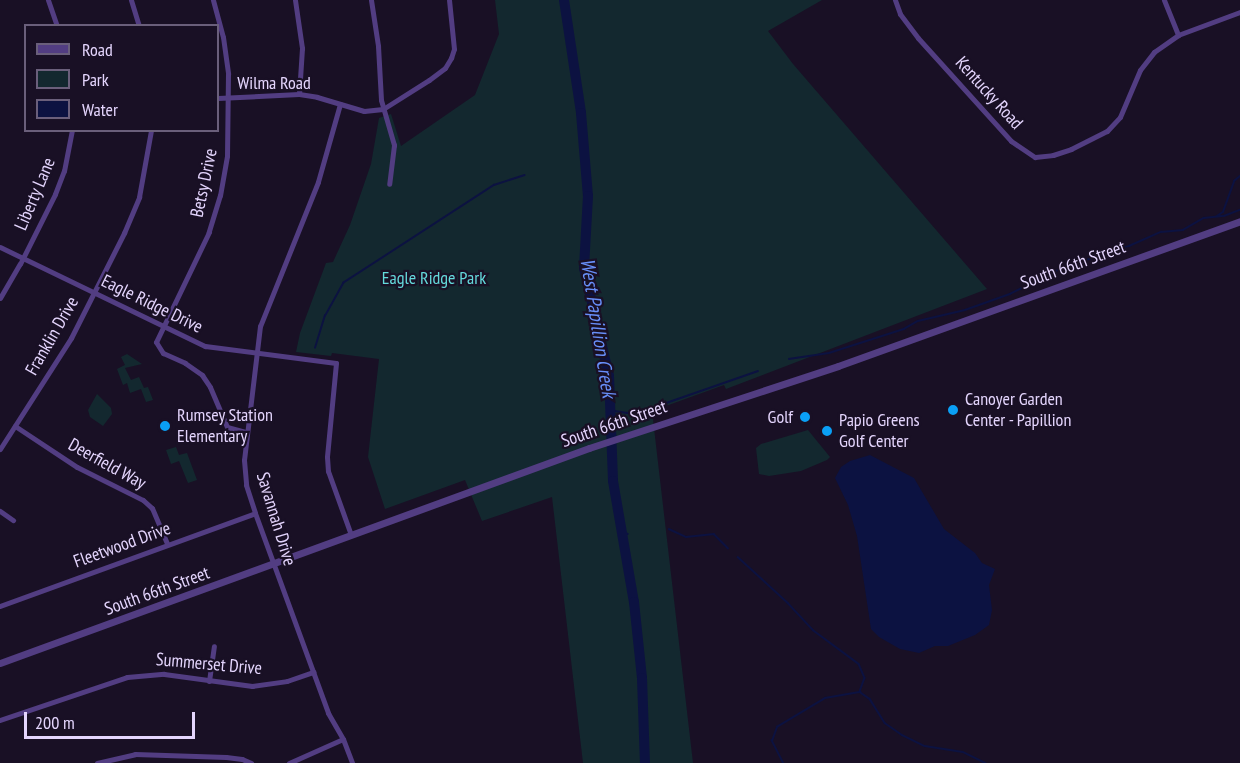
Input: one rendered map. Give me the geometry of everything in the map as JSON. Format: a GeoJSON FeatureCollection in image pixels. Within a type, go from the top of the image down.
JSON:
{"type":"FeatureCollection","features":[{"type":"Feature","properties":{"kind":"street"},"geometry":{"type":"LineString","coordinates":[[48,0],[56,24]]}},
{"type":"Feature","properties":{"kind":"street"},"geometry":{"type":"LineString","coordinates":[[131,0],[138,24]]}},
{"type":"Feature","properties":{"kind":"street","name":"Betsy Drive"},"geometry":{"type":"LineString","coordinates":[[213,0],[223,37],[230,98],[227,156],[220,195],[205,242],[156,342],[163,353],[185,363],[202,375],[210,387],[227,427],[246,432]]}},
{"type":"Feature","properties":{"kind":"street"},"geometry":{"type":"LineString","coordinates":[[295,0],[302,48],[299,94]]}},
{"type":"Feature","properties":{"kind":"street"},"geometry":{"type":"LineString","coordinates":[[371,0],[383,109],[394,145],[389,184]]}},
{"type":"Feature","properties":{"kind":"street"},"geometry":{"type":"LineString","coordinates":[[383,109],[445,68],[454,49],[449,0]]}},
{"type":"Feature","properties":{"kind":"street","name":"Kentucky Road"},"geometry":{"type":"LineString","coordinates":[[895,0],[900,14],[918,38],[1011,141],[1035,157],[1053,155],[1095,139],[1114,125],[1146,60],[1178,35],[1240,12]]}},
{"type":"Feature","properties":{"kind":"street"},"geometry":{"type":"LineString","coordinates":[[1164,0],[1178,35]]}},
{"type":"Feature","properties":{"kind":"street","name":"Wilma Road"},"geometry":{"type":"LineString","coordinates":[[219,98],[299,94],[364,111],[383,109]]}},
{"type":"Feature","properties":{"kind":"street","name":"Savannah Drive"},"geometry":{"type":"LineString","coordinates":[[340,104],[318,182],[260,326],[244,460],[246,485],[255,513],[328,713],[343,739],[352,763]]}},
{"type":"Feature","properties":{"kind":"street","name":"Liberty Lane"},"geometry":{"type":"LineString","coordinates":[[0,298],[23,258],[64,171],[72,132]]}},
{"type":"Feature","properties":{"kind":"street","name":"Franklin Drive"},"geometry":{"type":"LineString","coordinates":[[0,449],[71,338],[94,293],[139,197],[152,132]]}},
{"type":"Feature","properties":{"kind":"street","name":"South 66th Street"},"geometry":{"type":"LineString","coordinates":[[0,663],[633,432],[838,366],[1240,221]]}},
{"type":"Feature","properties":{"kind":"street","name":"Eagle Ridge Drive"},"geometry":{"type":"LineString","coordinates":[[0,247],[164,329],[205,346],[336,363],[327,457],[328,471],[351,535]]}},
{"type":"Feature","properties":{"kind":"street","name":"Deerfield Way"},"geometry":{"type":"LineString","coordinates":[[15,426],[76,467],[143,500],[152,508],[167,544]]}},
{"type":"Feature","properties":{"kind":"street"},"geometry":{"type":"LineString","coordinates":[[0,511],[13,520]]}},
{"type":"Feature","properties":{"kind":"street","name":"Fleetwood Drive"},"geometry":{"type":"LineString","coordinates":[[0,606],[255,513]]}},
{"type":"Feature","properties":{"kind":"street"},"geometry":{"type":"LineString","coordinates":[[208,681],[214,646]]}},
{"type":"Feature","properties":{"kind":"street","name":"Summerset Drive"},"geometry":{"type":"LineString","coordinates":[[0,720],[127,676],[164,674],[252,686],[287,681],[313,672]]}},
{"type":"Feature","properties":{"kind":"street"},"geometry":{"type":"LineString","coordinates":[[289,763],[343,739]]}},
{"type":"Feature","properties":{"kind":"street"},"geometry":{"type":"LineString","coordinates":[[97,763],[135,754],[226,757],[251,763]]}},
{"type":"Feature","properties":{"kind":"green space","name":"Eagle Ridge Park"},"geometry":{"type":"Polygon","coordinates":[[[495,0],[822,0],[768,31],[793,64],[987,289],[726,389],[724,385],[652,411],[693,763],[583,763],[552,497],[482,521],[465,480],[385,509],[368,457],[379,359],[332,353],[331,356],[296,352],[300,333],[326,263],[333,262],[350,225],[371,164],[379,118],[391,114],[401,146],[475,95],[499,34],[495,0]]]}},
{"type":"Feature","properties":{"kind":"green space"},"geometry":{"type":"Polygon","coordinates":[[[127,354],[142,364],[125,368],[131,380],[139,377],[144,388],[148,387],[153,400],[146,402],[141,389],[130,393],[127,383],[123,385],[117,369],[125,365],[121,357],[127,354]]]}},
{"type":"Feature","properties":{"kind":"green space"},"geometry":{"type":"Polygon","coordinates":[[[97,394],[111,408],[112,414],[103,426],[90,417],[88,410],[97,394]]]}},
{"type":"Feature","properties":{"kind":"green space"},"geometry":{"type":"Polygon","coordinates":[[[808,430],[830,457],[827,460],[801,471],[769,476],[759,474],[756,448],[761,444],[808,430]]]}},
{"type":"Feature","properties":{"kind":"green space"},"geometry":{"type":"Polygon","coordinates":[[[176,447],[179,455],[187,453],[197,480],[188,483],[179,461],[171,464],[166,450],[176,447]]]}},
{"type":"Feature","properties":{"kind":"water"},"geometry":{"type":"Polygon","coordinates":[[[870,455],[914,478],[944,529],[975,553],[982,563],[995,569],[989,585],[992,610],[989,625],[975,635],[948,646],[935,646],[919,653],[900,649],[879,637],[871,629],[857,536],[848,505],[835,478],[841,467],[850,461],[870,455]]]}},
{"type":"Feature","properties":{"kind":"waterway","name":"West Papillion Creek"},"geometry":{"type":"LineString","coordinates":[[564,0],[581,113],[588,196],[584,268],[609,376],[613,481],[634,602],[642,678],[645,763]]}},
{"type":"Feature","properties":{"kind":"waterway"},"geometry":{"type":"LineString","coordinates":[[315,348],[325,316],[343,283],[494,185],[524,175]]}},
{"type":"Feature","properties":{"kind":"waterway"},"geometry":{"type":"LineString","coordinates":[[1217,216],[1223,212],[1234,181],[1240,176]]}},
{"type":"Feature","properties":{"kind":"waterway"},"geometry":{"type":"LineString","coordinates":[[789,359],[829,353],[904,329],[918,321],[965,310],[1010,294],[1062,268],[1129,246],[1161,232],[1183,230],[1204,218],[1224,216],[1240,210]]}},
{"type":"Feature","properties":{"kind":"waterway"},"geometry":{"type":"LineString","coordinates":[[609,410],[627,413],[652,408],[758,371]]}},
{"type":"Feature","properties":{"kind":"waterway"},"geometry":{"type":"LineString","coordinates":[[669,529],[686,537],[714,534],[728,548]]}},
{"type":"Feature","properties":{"kind":"waterway","name":"West Papillion Creek"},"geometry":{"type":"LineString","coordinates":[[622,532],[628,534]]}},
{"type":"Feature","properties":{"kind":"waterway"},"geometry":{"type":"LineString","coordinates":[[738,557],[788,603],[813,630],[859,664],[865,678],[860,692]]}},
{"type":"Feature","properties":{"kind":"waterway"},"geometry":{"type":"LineString","coordinates":[[783,763],[772,741],[777,727],[825,698],[860,692],[870,699],[885,723],[902,735],[925,746],[963,752],[986,763]]}},
{"type":"Feature","properties":{"kind":"place","name":"Canoyer Garden Center - Papillion"},"geometry":{"type":"Point","coordinates":[953,410]}},
{"type":"Feature","properties":{"kind":"place","name":"Golf"},"geometry":{"type":"Point","coordinates":[805,417]}},
{"type":"Feature","properties":{"kind":"place","name":"Rumsey Station Elementary"},"geometry":{"type":"Point","coordinates":[165,426]}},
{"type":"Feature","properties":{"kind":"place","name":"Papio Greens Golf Center"},"geometry":{"type":"Point","coordinates":[827,431]}}]}
